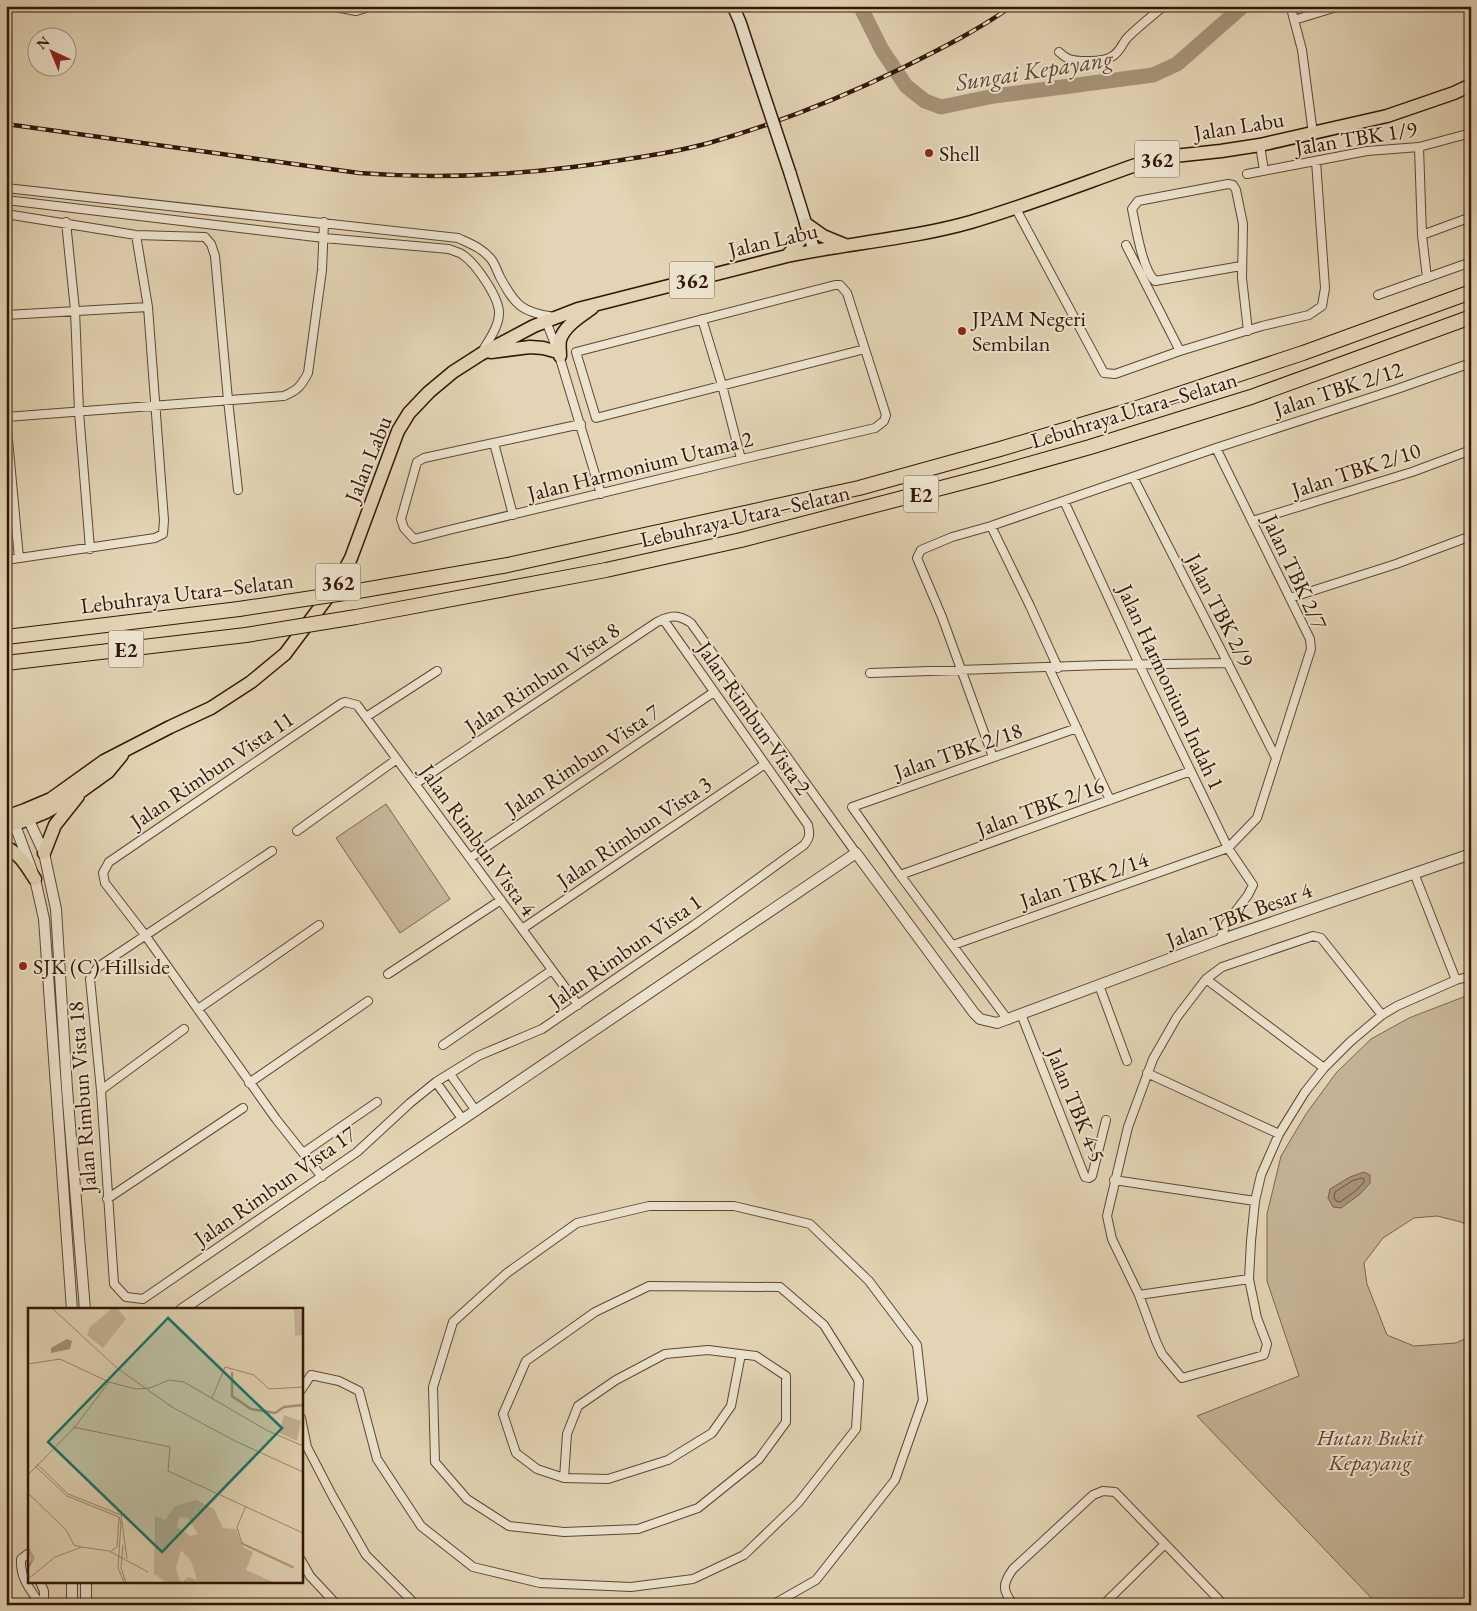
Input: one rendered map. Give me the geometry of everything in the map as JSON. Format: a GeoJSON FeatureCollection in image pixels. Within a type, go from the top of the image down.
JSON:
{"type":"FeatureCollection","features":[{"type":"Feature","properties":{"kind":"highway","name":"Lebuhraya Utara–Selatan"},"geometry":{"type":"LineString","coordinates":[[6,637],[239,609],[508,565],[859,488],[1131,410],[1303,353],[1471,292]]}},
{"type":"Feature","properties":{"kind":"highway","name":"Lebuhraya Utara–Selatan"},"geometry":{"type":"LineString","coordinates":[[6,663],[246,635],[356,617],[635,564],[740,540],[978,479],[1090,447],[1251,396],[1471,317]]}},
{"type":"Feature","properties":{"kind":"main road"},"geometry":{"type":"LineString","coordinates":[[733,6],[790,172],[814,250]]}},
{"type":"Feature","properties":{"kind":"main road","name":"Jalan Labu"},"geometry":{"type":"LineString","coordinates":[[27,815],[104,762],[170,727],[211,708],[251,682],[285,654],[336,586],[350,558],[398,431],[409,413],[429,392],[481,354],[551,319],[598,303],[814,250],[923,233],[970,222],[1144,162],[1174,156],[1260,145],[1313,134],[1387,116],[1454,93],[1471,84]]}},
{"type":"Feature","properties":{"kind":"main road"},"geometry":{"type":"LineString","coordinates":[[807,228],[846,245]]}},
{"type":"Feature","properties":{"kind":"main road"},"geometry":{"type":"LineString","coordinates":[[787,256],[807,228]]}},
{"type":"Feature","properties":{"kind":"main road"},"geometry":{"type":"LineString","coordinates":[[481,354],[530,346],[543,348],[559,354],[560,339],[565,331],[572,323],[598,303]]}},
{"type":"Feature","properties":{"kind":"main road","name":"Jalan Labu"},"geometry":{"type":"LineString","coordinates":[[10,821],[27,815],[46,812],[83,790],[108,772],[125,752]]}},
{"type":"Feature","properties":{"kind":"main road"},"geometry":{"type":"LineString","coordinates":[[44,853],[55,825],[83,790]]}},
{"type":"Feature","properties":{"kind":"main road"},"geometry":{"type":"LineString","coordinates":[[6,847],[20,857],[35,879]]}},
{"type":"Feature","properties":{"kind":"street"},"geometry":{"type":"LineString","coordinates":[[330,6],[356,11],[367,6]]}},
{"type":"Feature","properties":{"kind":"street"},"geometry":{"type":"LineString","coordinates":[[1059,52],[1068,59],[1073,60],[1093,61],[1107,59],[1116,54],[1130,35],[1164,6]]}},
{"type":"Feature","properties":{"kind":"street"},"geometry":{"type":"LineString","coordinates":[[1289,6],[1302,50],[1313,134]]}},
{"type":"Feature","properties":{"kind":"street"},"geometry":{"type":"LineString","coordinates":[[1294,20],[1340,6]]}},
{"type":"Feature","properties":{"kind":"street","name":"Jalan TBK 1/9"},"geometry":{"type":"LineString","coordinates":[[1247,174],[1367,151],[1419,146],[1471,134]]}},
{"type":"Feature","properties":{"kind":"street"},"geometry":{"type":"LineString","coordinates":[[1260,145],[1264,170]]}},
{"type":"Feature","properties":{"kind":"street"},"geometry":{"type":"LineString","coordinates":[[1419,146],[1422,235],[1427,278]]}},
{"type":"Feature","properties":{"kind":"street"},"geometry":{"type":"LineString","coordinates":[[1015,207],[1104,373],[1115,374],[1180,351],[1262,326],[1309,315],[1322,306],[1324,288],[1316,161]]}},
{"type":"Feature","properties":{"kind":"street"},"geometry":{"type":"LineString","coordinates":[[1241,266],[1157,281],[1151,277],[1146,265],[1132,209],[1138,201],[1228,184],[1233,186],[1236,190],[1243,224],[1241,266],[1248,331]]}},
{"type":"Feature","properties":{"kind":"street"},"geometry":{"type":"LineString","coordinates":[[6,188],[458,238],[478,246],[491,260],[513,300],[523,308],[551,319],[559,354],[601,494]]}},
{"type":"Feature","properties":{"kind":"street"},"geometry":{"type":"LineString","coordinates":[[6,200],[324,238],[448,249],[463,255],[484,278],[498,304],[499,314],[496,327],[481,354]]}},
{"type":"Feature","properties":{"kind":"street"},"geometry":{"type":"LineString","coordinates":[[6,214],[66,222],[136,235],[205,237],[211,244],[215,256],[238,490]]}},
{"type":"Feature","properties":{"kind":"street"},"geometry":{"type":"LineString","coordinates":[[1422,235],[1471,217]]}},
{"type":"Feature","properties":{"kind":"street"},"geometry":{"type":"LineString","coordinates":[[66,222],[75,310],[79,412],[90,549]]}},
{"type":"Feature","properties":{"kind":"street"},"geometry":{"type":"LineString","coordinates":[[19,558],[6,418],[284,396],[296,390],[303,383],[308,373],[322,270],[324,222]]}},
{"type":"Feature","properties":{"kind":"street"},"geometry":{"type":"LineString","coordinates":[[6,560],[90,549],[155,538],[162,534],[164,520],[148,307],[136,235]]}},
{"type":"Feature","properties":{"kind":"street"},"geometry":{"type":"LineString","coordinates":[[1126,244],[1180,351]]}},
{"type":"Feature","properties":{"kind":"street"},"geometry":{"type":"LineString","coordinates":[[1378,295],[1471,262]]}},
{"type":"Feature","properties":{"kind":"street"},"geometry":{"type":"LineString","coordinates":[[840,285],[847,293],[865,349],[596,418],[576,352],[702,319],[840,285]]}},
{"type":"Feature","properties":{"kind":"street"},"geometry":{"type":"LineString","coordinates":[[6,315],[148,307]]}},
{"type":"Feature","properties":{"kind":"street"},"geometry":{"type":"LineString","coordinates":[[702,319],[722,385],[741,459]]}},
{"type":"Feature","properties":{"kind":"street","name":"Jalan Harmonium Utama 2"},"geometry":{"type":"LineString","coordinates":[[494,443],[424,458],[417,462],[401,519],[404,528],[414,539],[875,428],[884,421],[886,415],[865,349]]}},
{"type":"Feature","properties":{"kind":"street","name":"Jalan TBK 2/12"},"geometry":{"type":"LineString","coordinates":[[961,671],[942,617],[917,558],[919,552],[924,548],[1471,363]]}},
{"type":"Feature","properties":{"kind":"street"},"geometry":{"type":"LineString","coordinates":[[513,515],[494,443],[581,424]]}},
{"type":"Feature","properties":{"kind":"street","name":"Jalan TBK 2/7"},"geometry":{"type":"LineString","coordinates":[[1216,448],[1310,639],[1311,649],[1257,818],[1228,848]]}},
{"type":"Feature","properties":{"kind":"street","name":"Jalan TBK 2/10"},"geometry":{"type":"LineString","coordinates":[[1252,521],[1412,472],[1471,450]]}},
{"type":"Feature","properties":{"kind":"street","name":"Jalan TBK 2/9"},"geometry":{"type":"LineString","coordinates":[[1133,477],[1276,758]]}},
{"type":"Feature","properties":{"kind":"street","name":"Jalan Harmonium Indah 1"},"geometry":{"type":"LineString","coordinates":[[1064,500],[1138,664],[1228,848],[1253,885],[1248,895],[1226,924],[1220,940]]}},
{"type":"Feature","properties":{"kind":"street"},"geometry":{"type":"LineString","coordinates":[[991,526],[1030,606],[1077,728],[1110,800]]}},
{"type":"Feature","properties":{"kind":"street"},"geometry":{"type":"LineString","coordinates":[[1290,598],[1393,565],[1471,536]]}},
{"type":"Feature","properties":{"kind":"street"},"geometry":{"type":"LineString","coordinates":[[663,619],[673,616],[683,617],[691,623],[856,853],[974,1013],[980,1019],[996,1023],[1008,1020],[900,875]]}},
{"type":"Feature","properties":{"kind":"street","name":"Jalan Rimbun Vista 2"},"geometry":{"type":"LineString","coordinates":[[663,619],[808,825],[810,832],[809,840]]}},
{"type":"Feature","properties":{"kind":"street","name":"Jalan Rimbun Vista 8"},"geometry":{"type":"LineString","coordinates":[[415,784],[663,619]]}},
{"type":"Feature","properties":{"kind":"street"},"geometry":{"type":"LineString","coordinates":[[870,674],[1138,664],[1228,663]]}},
{"type":"Feature","properties":{"kind":"street"},"geometry":{"type":"LineString","coordinates":[[366,717],[437,671]]}},
{"type":"Feature","properties":{"kind":"street"},"geometry":{"type":"LineString","coordinates":[[961,671],[993,757]]}},
{"type":"Feature","properties":{"kind":"street","name":"Jalan Rimbun Vista 7"},"geometry":{"type":"LineString","coordinates":[[470,858],[714,692]]}},
{"type":"Feature","properties":{"kind":"street","name":"Jalan Rimbun Vista 4"},"geometry":{"type":"LineString","coordinates":[[346,702],[357,705],[578,1005]]}},
{"type":"Feature","properties":{"kind":"street","name":"Jalan Rimbun Vista 11"},"geometry":{"type":"LineString","coordinates":[[145,935],[105,883],[103,873],[109,862],[346,702]]}},
{"type":"Feature","properties":{"kind":"street","name":"Jalan TBK 2/18"},"geometry":{"type":"LineString","coordinates":[[900,875],[852,807],[1077,728]]}},
{"type":"Feature","properties":{"kind":"street"},"geometry":{"type":"LineString","coordinates":[[297,830],[397,759]]}},
{"type":"Feature","properties":{"kind":"street","name":"Jalan Rimbun Vista 3"},"geometry":{"type":"LineString","coordinates":[[522,929],[765,764]]}},
{"type":"Feature","properties":{"kind":"street","name":"Jalan TBK 2/16"},"geometry":{"type":"LineString","coordinates":[[900,875],[1191,772]]}},
{"type":"Feature","properties":{"kind":"street"},"geometry":{"type":"LineString","coordinates":[[27,815],[44,853],[56,909],[85,1308]]}},
{"type":"Feature","properties":{"kind":"street"},"geometry":{"type":"LineString","coordinates":[[10,821],[35,879],[44,919],[72,1308]]}},
{"type":"Feature","properties":{"kind":"street","name":"Jalan Rimbun Vista 1"},"geometry":{"type":"LineString","coordinates":[[450,1074],[478,1056],[542,1029],[694,925],[809,840]]}},
{"type":"Feature","properties":{"kind":"street","name":"Jalan TBK 2/14"},"geometry":{"type":"LineString","coordinates":[[952,945],[1228,848]]}},
{"type":"Feature","properties":{"kind":"street","name":"Jalan Rimbun Vista 18"},"geometry":{"type":"LineString","coordinates":[[114,1284],[90,979],[98,967],[272,850]]}},
{"type":"Feature","properties":{"kind":"street"},"geometry":{"type":"LineString","coordinates":[[184,1308],[856,853]]}},
{"type":"Feature","properties":{"kind":"street","name":"Jalan TBK Besar 4"},"geometry":{"type":"LineString","coordinates":[[1008,1020],[1220,940],[1471,854]]}},
{"type":"Feature","properties":{"kind":"street"},"geometry":{"type":"LineString","coordinates":[[1414,873],[1456,980]]}},
{"type":"Feature","properties":{"kind":"street"},"geometry":{"type":"LineString","coordinates":[[388,974],[501,900]]}},
{"type":"Feature","properties":{"kind":"street"},"geometry":{"type":"LineString","coordinates":[[198,1009],[319,925]]}},
{"type":"Feature","properties":{"kind":"street"},"geometry":{"type":"LineString","coordinates":[[145,935],[249,1083],[322,1177]]}},
{"type":"Feature","properties":{"kind":"street"},"geometry":{"type":"LineString","coordinates":[[1382,1016],[1321,938],[1314,936],[1222,967],[1206,979],[1177,1018],[1153,1059],[1128,1127],[1107,1216],[1112,1239],[1139,1294],[1162,1354],[1182,1378],[1264,1355],[1267,1344],[1257,1318],[1249,1279],[1255,1202],[1265,1163],[1279,1134],[1302,1096],[1324,1068],[1350,1042],[1382,1016],[1416,997],[1456,980],[1471,976]]}},
{"type":"Feature","properties":{"kind":"street"},"geometry":{"type":"LineString","coordinates":[[443,1045],[552,970]]}},
{"type":"Feature","properties":{"kind":"street"},"geometry":{"type":"LineString","coordinates":[[1206,979],[1324,1068]]}},
{"type":"Feature","properties":{"kind":"street"},"geometry":{"type":"LineString","coordinates":[[1099,986],[1128,1061]]}},
{"type":"Feature","properties":{"kind":"street"},"geometry":{"type":"LineString","coordinates":[[249,1083],[368,1001]]}},
{"type":"Feature","properties":{"kind":"street"},"geometry":{"type":"LineString","coordinates":[[50,1009],[62,1008]]}},
{"type":"Feature","properties":{"kind":"street","name":"Jalan TBK 4-5"},"geometry":{"type":"LineString","coordinates":[[1021,1014],[1085,1177],[1089,1178],[1092,1176],[1106,1120]]}},
{"type":"Feature","properties":{"kind":"street"},"geometry":{"type":"LineString","coordinates":[[100,1090],[184,1029]]}},
{"type":"Feature","properties":{"kind":"street"},"geometry":{"type":"LineString","coordinates":[[1147,1073],[1279,1134]]}},
{"type":"Feature","properties":{"kind":"street"},"geometry":{"type":"LineString","coordinates":[[450,1074],[476,1111]]}},
{"type":"Feature","properties":{"kind":"street","name":"Jalan Rimbun Vista 17"},"geometry":{"type":"LineString","coordinates":[[114,1284],[126,1297],[143,1299],[357,1152],[410,1103],[436,1082],[450,1074]]}},
{"type":"Feature","properties":{"kind":"street"},"geometry":{"type":"LineString","coordinates":[[436,1082],[463,1120]]}},
{"type":"Feature","properties":{"kind":"street"},"geometry":{"type":"LineString","coordinates":[[303,1153],[377,1102]]}},
{"type":"Feature","properties":{"kind":"street"},"geometry":{"type":"LineString","coordinates":[[108,1199],[243,1108]]}},
{"type":"Feature","properties":{"kind":"street"},"geometry":{"type":"LineString","coordinates":[[1114,1180],[1255,1202]]}},
{"type":"Feature","properties":{"kind":"street"},"geometry":{"type":"LineString","coordinates":[[564,1478],[567,1434],[578,1406],[616,1380],[666,1354],[708,1350],[756,1356],[786,1376],[786,1422],[759,1459],[698,1508],[638,1529],[564,1532],[508,1526],[467,1499],[434,1462],[433,1387],[454,1322],[507,1273],[577,1223],[649,1206],[734,1206],[810,1224],[869,1281],[917,1345],[923,1400],[895,1480],[816,1580],[772,1605]]}},
{"type":"Feature","properties":{"kind":"street"},"geometry":{"type":"LineString","coordinates":[[1139,1294],[1249,1279]]}},
{"type":"Feature","properties":{"kind":"street"},"geometry":{"type":"LineString","coordinates":[[302,1388],[311,1375],[339,1381],[359,1391],[377,1459],[421,1526],[473,1567],[540,1583],[631,1587],[693,1579],[744,1555],[798,1503],[856,1429],[858,1382],[824,1325],[780,1286],[649,1286],[595,1312],[526,1361],[503,1414],[516,1452],[538,1470],[564,1478],[608,1479],[668,1460],[712,1433],[730,1406],[741,1354]]}},
{"type":"Feature","properties":{"kind":"street"},"geometry":{"type":"LineString","coordinates":[[302,1422],[308,1447],[333,1497],[366,1555],[416,1605]]}},
{"type":"Feature","properties":{"kind":"street"},"geometry":{"type":"LineString","coordinates":[[1014,1605],[1007,1597],[1004,1588],[1006,1578],[1013,1569],[1093,1494],[1103,1491],[1115,1492],[1224,1605]]}},
{"type":"Feature","properties":{"kind":"street"},"geometry":{"type":"LineString","coordinates":[[1103,1605],[1165,1544]]}},
{"type":"Feature","properties":{"kind":"street"},"geometry":{"type":"LineString","coordinates":[[28,1554],[22,1559],[21,1570],[23,1578],[42,1605]]}},
{"type":"Feature","properties":{"kind":"street"},"geometry":{"type":"LineString","coordinates":[[302,1562],[310,1576],[337,1605]]}},
{"type":"Feature","properties":{"kind":"street"},"geometry":{"type":"LineString","coordinates":[[41,1584],[44,1591],[42,1605]]}},
{"type":"Feature","properties":{"kind":"street"},"geometry":{"type":"LineString","coordinates":[[72,1584],[72,1605]]}},
{"type":"Feature","properties":{"kind":"street"},"geometry":{"type":"LineString","coordinates":[[86,1584],[86,1605]]}},
{"type":"Feature","properties":{"kind":"green space"},"geometry":{"type":"Polygon","coordinates":[[[386,804],[450,899],[400,933],[336,838],[386,804]]]}},
{"type":"Feature","properties":{"kind":"green space","name":"Hutan Bukit Kepayang"},"geometry":{"type":"Polygon","coordinates":[[[1471,994],[1471,1227],[1461,1222],[1437,1216],[1414,1218],[1383,1238],[1364,1263],[1367,1284],[1387,1335],[1414,1346],[1456,1343],[1471,1336],[1471,1605],[1378,1605],[1197,1416],[1299,1376],[1267,1281],[1267,1214],[1281,1156],[1306,1114],[1336,1073],[1371,1039],[1409,1018],[1471,994]]]}},
{"type":"Feature","properties":{"kind":"water"},"geometry":{"type":"Polygon","coordinates":[[[1364,1172],[1370,1175],[1370,1183],[1360,1194],[1341,1208],[1333,1207],[1328,1198],[1330,1189],[1350,1177],[1364,1172]]]}},
{"type":"Feature","properties":{"kind":"waterway","name":"Sungai Kepayang"},"geometry":{"type":"LineString","coordinates":[[860,6],[882,50],[906,86],[925,101],[941,107],[994,96],[1153,75],[1177,64],[1243,6]]}},
{"type":"Feature","properties":{"kind":"railway"},"geometry":{"type":"LineString","coordinates":[[6,124],[359,173],[460,176],[528,172],[669,152],[734,136],[854,91],[971,32],[1012,6]]}},
{"type":"Feature","properties":{"kind":"place","name":"Shell"},"geometry":{"type":"Point","coordinates":[929,153]}},
{"type":"Feature","properties":{"kind":"place","name":"JPAM Negeri Sembilan"},"geometry":{"type":"Point","coordinates":[962,331]}},
{"type":"Feature","properties":{"kind":"place","name":"SJK (C) Hillside"},"geometry":{"type":"Point","coordinates":[23,966]}}]}
